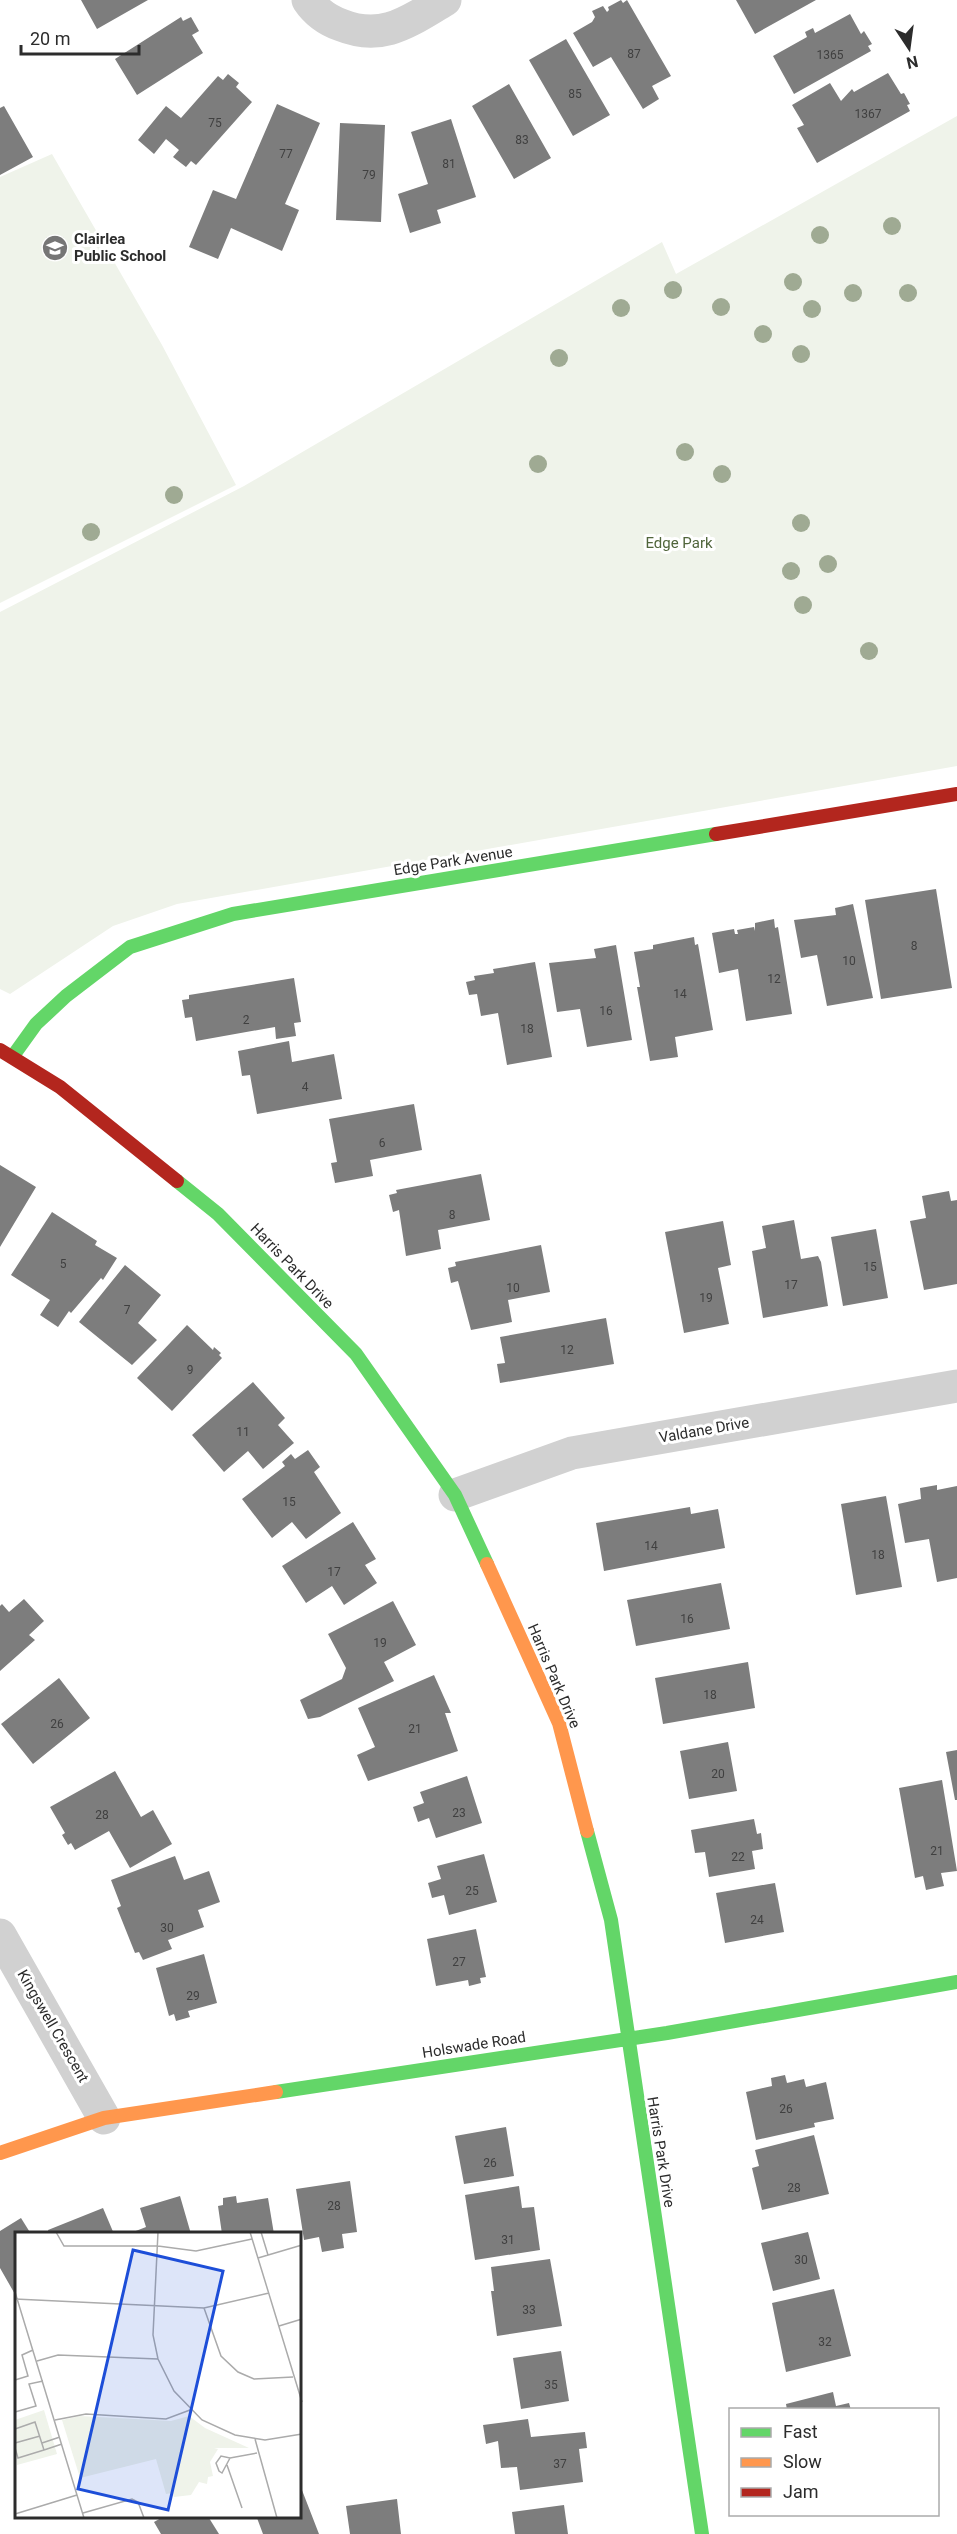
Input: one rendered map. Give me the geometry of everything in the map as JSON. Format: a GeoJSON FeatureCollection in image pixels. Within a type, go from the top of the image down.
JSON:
{"type":"FeatureCollection","features":[{"type":"Feature","properties":{"kind":"street"},"geometry":{"type":"LineString","coordinates":[[308,0],[315,10],[334,22],[358,32],[383,31],[405,24],[445,0]]}},
{"type":"Feature","properties":{"kind":"street","name":"Edge Park Avenue"},"geometry":{"type":"LineString","coordinates":[[6,1053],[66,996],[129,947],[233,914],[957,794]]}},
{"type":"Feature","properties":{"kind":"street","name":"Harris Park Drive"},"geometry":{"type":"LineString","coordinates":[[6,1053],[60,1087],[218,1214],[356,1354],[456,1495],[559,1723],[611,1920],[702,2534]]}},
{"type":"Feature","properties":{"kind":"street","name":"Valdane Drive"},"geometry":{"type":"LineString","coordinates":[[456,1495],[573,1453],[957,1386]]}},
{"type":"Feature","properties":{"kind":"street","name":"Kingswell Crescent"},"geometry":{"type":"LineString","coordinates":[[0,1935],[104,2118]]}},
{"type":"Feature","properties":{"kind":"street","name":"Holswade Road"},"geometry":{"type":"LineString","coordinates":[[0,2152],[104,2118],[627,2039],[957,1982]]}},
{"type":"Feature","properties":{"kind":"green space","name":"Edge Park"},"geometry":{"type":"Polygon","coordinates":[[[957,116],[957,766],[177,904],[113,926],[10,994],[0,989],[0,612],[244,486],[662,242],[676,274],[957,116]]]}},
{"type":"Feature","properties":{"kind":"green space","name":"Clairlea Public School"},"geometry":{"type":"Polygon","coordinates":[[[52,154],[162,345],[236,485],[0,603],[0,177],[52,154]]]}},
{"type":"Feature","properties":{"kind":"building"},"geometry":{"type":"Polygon","coordinates":[[[81,0],[148,0],[97,29],[81,0]]]}},
{"type":"Feature","properties":{"kind":"building"},"geometry":{"type":"Polygon","coordinates":[[[621,0],[623,3],[627,0],[671,76],[652,86],[659,99],[643,109],[611,57],[593,67],[573,33],[592,22],[595,17],[592,11],[603,6],[607,12],[608,7],[621,0]]]}},
{"type":"Feature","properties":{"kind":"building"},"geometry":{"type":"Polygon","coordinates":[[[736,0],[816,0],[755,34],[736,0]]]}},
{"type":"Feature","properties":{"kind":"building"},"geometry":{"type":"Polygon","coordinates":[[[850,14],[861,34],[864,31],[872,44],[868,46],[871,51],[794,94],[773,56],[807,37],[805,32],[813,28],[815,33],[850,14]]]}},
{"type":"Feature","properties":{"kind":"building"},"geometry":{"type":"Polygon","coordinates":[[[181,17],[183,21],[191,17],[199,31],[192,35],[203,53],[137,95],[115,59],[181,17]]]}},
{"type":"Feature","properties":{"kind":"building"},"geometry":{"type":"Polygon","coordinates":[[[566,39],[610,115],[573,136],[529,60],[566,39]]]}},
{"type":"Feature","properties":{"kind":"building"},"geometry":{"type":"Polygon","coordinates":[[[888,73],[901,94],[904,93],[910,104],[907,105],[910,111],[817,163],[797,128],[804,125],[792,105],[830,83],[841,101],[852,89],[854,92],[888,73]]]}},
{"type":"Feature","properties":{"kind":"building"},"geometry":{"type":"Polygon","coordinates":[[[228,74],[239,83],[236,87],[252,102],[196,165],[191,161],[186,167],[173,157],[179,150],[166,139],[154,154],[138,140],[166,106],[181,118],[218,76],[223,80],[228,74]]]}},
{"type":"Feature","properties":{"kind":"building"},"geometry":{"type":"Polygon","coordinates":[[[509,84],[551,158],[514,179],[472,106],[509,84]]]}},
{"type":"Feature","properties":{"kind":"building"},"geometry":{"type":"Polygon","coordinates":[[[277,104],[320,123],[285,204],[299,210],[282,251],[231,228],[218,259],[189,247],[213,190],[236,199],[277,104]]]}},
{"type":"Feature","properties":{"kind":"building"},"geometry":{"type":"Polygon","coordinates":[[[4,106],[33,157],[0,175],[0,108],[4,106]]]}},
{"type":"Feature","properties":{"kind":"building"},"geometry":{"type":"Polygon","coordinates":[[[451,119],[476,197],[437,210],[441,223],[410,233],[398,194],[428,184],[411,132],[451,119]]]}},
{"type":"Feature","properties":{"kind":"building"},"geometry":{"type":"Polygon","coordinates":[[[340,123],[385,125],[381,222],[336,220],[340,123]]]}},
{"type":"Feature","properties":{"kind":"building"},"geometry":{"type":"Polygon","coordinates":[[[936,889],[952,988],[881,999],[865,900],[936,889]]]}},
{"type":"Feature","properties":{"kind":"building"},"geometry":{"type":"Polygon","coordinates":[[[853,904],[873,998],[827,1006],[817,955],[801,958],[794,920],[836,915],[835,908],[853,904]]]}},
{"type":"Feature","properties":{"kind":"building"},"geometry":{"type":"Polygon","coordinates":[[[774,919],[775,928],[778,927],[792,1014],[746,1021],[738,969],[719,973],[712,933],[734,929],[735,934],[738,934],[737,930],[754,927],[755,931],[755,923],[774,919]]]}},
{"type":"Feature","properties":{"kind":"building"},"geometry":{"type":"Polygon","coordinates":[[[694,937],[695,945],[698,944],[713,1030],[675,1037],[678,1057],[650,1061],[637,987],[640,987],[634,952],[653,949],[653,945],[694,937]]]}},
{"type":"Feature","properties":{"kind":"building"},"geometry":{"type":"Polygon","coordinates":[[[616,945],[632,1040],[587,1047],[580,1009],[557,1012],[549,963],[596,958],[594,949],[616,945]]]}},
{"type":"Feature","properties":{"kind":"building"},"geometry":{"type":"Polygon","coordinates":[[[535,962],[552,1057],[507,1065],[498,1013],[481,1016],[477,994],[469,995],[466,982],[475,980],[474,976],[494,973],[493,969],[535,962]]]}},
{"type":"Feature","properties":{"kind":"building"},"geometry":{"type":"Polygon","coordinates":[[[294,978],[301,1022],[294,1023],[296,1036],[276,1039],[275,1027],[196,1041],[192,1017],[185,1018],[182,1000],[189,999],[189,995],[294,978]]]}},
{"type":"Feature","properties":{"kind":"building"},"geometry":{"type":"Polygon","coordinates":[[[289,1041],[292,1062],[334,1054],[342,1099],[257,1114],[250,1075],[242,1076],[238,1051],[289,1041]]]}},
{"type":"Feature","properties":{"kind":"building"},"geometry":{"type":"Polygon","coordinates":[[[414,1104],[422,1150],[370,1160],[373,1176],[335,1183],[331,1163],[337,1162],[329,1119],[414,1104]]]}},
{"type":"Feature","properties":{"kind":"building"},"geometry":{"type":"Polygon","coordinates":[[[0,1165],[36,1187],[0,1247],[0,1165]]]}},
{"type":"Feature","properties":{"kind":"building"},"geometry":{"type":"Polygon","coordinates":[[[481,1174],[490,1220],[438,1230],[441,1249],[406,1256],[399,1210],[393,1212],[389,1195],[397,1193],[396,1190],[481,1174]]]}},
{"type":"Feature","properties":{"kind":"building"},"geometry":{"type":"Polygon","coordinates":[[[949,1191],[951,1201],[957,1200],[957,1284],[924,1290],[910,1221],[926,1218],[922,1196],[949,1191]]]}},
{"type":"Feature","properties":{"kind":"building"},"geometry":{"type":"Polygon","coordinates":[[[52,1212],[97,1241],[95,1245],[117,1258],[103,1280],[101,1278],[71,1313],[69,1311],[58,1327],[40,1315],[50,1300],[11,1275],[52,1212]]]}},
{"type":"Feature","properties":{"kind":"building"},"geometry":{"type":"Polygon","coordinates":[[[794,1220],[801,1259],[818,1256],[821,1262],[828,1306],[763,1318],[752,1251],[766,1248],[762,1226],[794,1220]]]}},
{"type":"Feature","properties":{"kind":"building"},"geometry":{"type":"Polygon","coordinates":[[[723,1221],[731,1265],[718,1268],[729,1324],[684,1333],[665,1232],[723,1221]]]}},
{"type":"Feature","properties":{"kind":"building"},"geometry":{"type":"Polygon","coordinates":[[[876,1229],[888,1298],[843,1306],[831,1237],[876,1229]]]}},
{"type":"Feature","properties":{"kind":"building"},"geometry":{"type":"Polygon","coordinates":[[[541,1245],[550,1292],[508,1300],[512,1322],[471,1330],[458,1281],[451,1283],[448,1268],[456,1266],[455,1262],[541,1245]]]}},
{"type":"Feature","properties":{"kind":"building"},"geometry":{"type":"Polygon","coordinates":[[[125,1265],[161,1295],[138,1323],[157,1340],[132,1365],[79,1322],[125,1265]]]}},
{"type":"Feature","properties":{"kind":"building"},"geometry":{"type":"Polygon","coordinates":[[[606,1318],[614,1364],[500,1383],[497,1364],[505,1363],[500,1337],[606,1318]]]}},
{"type":"Feature","properties":{"kind":"building"},"geometry":{"type":"Polygon","coordinates":[[[187,1325],[213,1350],[214,1347],[221,1353],[219,1355],[222,1358],[172,1411],[137,1378],[187,1325]]]}},
{"type":"Feature","properties":{"kind":"building"},"geometry":{"type":"Polygon","coordinates":[[[253,1382],[285,1418],[278,1425],[294,1443],[263,1469],[248,1451],[224,1472],[192,1435],[253,1382]]]}},
{"type":"Feature","properties":{"kind":"building"},"geometry":{"type":"Polygon","coordinates":[[[308,1450],[320,1467],[314,1472],[341,1513],[306,1539],[292,1522],[272,1538],[242,1499],[285,1466],[282,1462],[291,1454],[295,1459],[308,1450]]]}},
{"type":"Feature","properties":{"kind":"building"},"geometry":{"type":"Polygon","coordinates":[[[937,1485],[937,1490],[957,1486],[957,1578],[937,1582],[929,1539],[905,1543],[898,1504],[921,1499],[920,1488],[937,1485]]]}},
{"type":"Feature","properties":{"kind":"building"},"geometry":{"type":"Polygon","coordinates":[[[886,1496],[902,1587],[856,1595],[841,1504],[886,1496]]]}},
{"type":"Feature","properties":{"kind":"building"},"geometry":{"type":"Polygon","coordinates":[[[690,1507],[691,1514],[718,1509],[725,1548],[604,1571],[596,1523],[690,1507]]]}},
{"type":"Feature","properties":{"kind":"building"},"geometry":{"type":"Polygon","coordinates":[[[353,1522],[376,1559],[365,1565],[377,1583],[344,1605],[332,1586],[306,1603],[282,1566],[353,1522]]]}},
{"type":"Feature","properties":{"kind":"building"},"geometry":{"type":"Polygon","coordinates":[[[721,1583],[730,1629],[636,1646],[627,1600],[721,1583]]]}},
{"type":"Feature","properties":{"kind":"building"},"geometry":{"type":"Polygon","coordinates":[[[24,1599],[44,1621],[29,1635],[35,1640],[0,1671],[0,1606],[2,1604],[9,1612],[24,1599]]]}},
{"type":"Feature","properties":{"kind":"building"},"geometry":{"type":"Polygon","coordinates":[[[393,1601],[416,1645],[384,1662],[394,1681],[320,1717],[308,1719],[300,1700],[342,1679],[346,1668],[328,1634],[393,1601]]]}},
{"type":"Feature","properties":{"kind":"building"},"geometry":{"type":"Polygon","coordinates":[[[748,1662],[755,1708],[663,1724],[655,1678],[748,1662]]]}},
{"type":"Feature","properties":{"kind":"building"},"geometry":{"type":"Polygon","coordinates":[[[434,1675],[451,1713],[445,1713],[458,1751],[368,1781],[357,1755],[375,1747],[358,1708],[434,1675]]]}},
{"type":"Feature","properties":{"kind":"building"},"geometry":{"type":"Polygon","coordinates":[[[59,1678],[90,1718],[33,1764],[1,1724],[59,1678]]]}},
{"type":"Feature","properties":{"kind":"building"},"geometry":{"type":"Polygon","coordinates":[[[728,1742],[737,1791],[689,1799],[680,1751],[728,1742]]]}},
{"type":"Feature","properties":{"kind":"building"},"geometry":{"type":"Polygon","coordinates":[[[957,1750],[957,1800],[955,1800],[946,1752],[957,1750]]]}},
{"type":"Feature","properties":{"kind":"building"},"geometry":{"type":"Polygon","coordinates":[[[115,1771],[141,1817],[153,1810],[172,1844],[130,1868],[109,1831],[75,1850],[71,1843],[68,1845],[62,1835],[65,1833],[50,1807],[115,1771]]]}},
{"type":"Feature","properties":{"kind":"building"},"geometry":{"type":"Polygon","coordinates":[[[467,1776],[482,1823],[436,1838],[429,1818],[418,1822],[413,1807],[424,1803],[420,1792],[467,1776]]]}},
{"type":"Feature","properties":{"kind":"building"},"geometry":{"type":"Polygon","coordinates":[[[942,1780],[957,1871],[941,1873],[944,1886],[926,1890],[923,1876],[915,1878],[899,1788],[942,1780]]]}},
{"type":"Feature","properties":{"kind":"building"},"geometry":{"type":"Polygon","coordinates":[[[754,1819],[757,1834],[761,1833],[763,1849],[752,1851],[755,1869],[709,1877],[705,1852],[695,1853],[691,1830],[754,1819]]]}},
{"type":"Feature","properties":{"kind":"building"},"geometry":{"type":"Polygon","coordinates":[[[484,1854],[497,1902],[449,1915],[444,1895],[432,1898],[428,1883],[441,1879],[437,1866],[484,1854]]]}},
{"type":"Feature","properties":{"kind":"building"},"geometry":{"type":"Polygon","coordinates":[[[175,1856],[184,1880],[209,1871],[220,1902],[198,1910],[204,1927],[168,1940],[172,1949],[143,1960],[139,1952],[135,1953],[117,1908],[121,1906],[111,1880],[175,1856]]]}},
{"type":"Feature","properties":{"kind":"building"},"geometry":{"type":"Polygon","coordinates":[[[775,1883],[784,1932],[725,1943],[716,1893],[775,1883]]]}},
{"type":"Feature","properties":{"kind":"building"},"geometry":{"type":"Polygon","coordinates":[[[476,1929],[486,1977],[480,1978],[481,1983],[469,1986],[468,1980],[436,1986],[427,1939],[476,1929]]]}},
{"type":"Feature","properties":{"kind":"building"},"geometry":{"type":"Polygon","coordinates":[[[204,1954],[217,2003],[188,2011],[190,2017],[176,2021],[174,2014],[169,2016],[156,1968],[204,1954]]]}},
{"type":"Feature","properties":{"kind":"building"},"geometry":{"type":"Polygon","coordinates":[[[785,2075],[787,2083],[804,2079],[806,2087],[826,2082],[834,2119],[814,2123],[815,2127],[756,2140],[746,2092],[772,2086],[771,2078],[785,2075]]]}},
{"type":"Feature","properties":{"kind":"building"},"geometry":{"type":"Polygon","coordinates":[[[506,2127],[514,2176],[464,2184],[455,2136],[506,2127]]]}},
{"type":"Feature","properties":{"kind":"building"},"geometry":{"type":"Polygon","coordinates":[[[814,2135],[829,2194],[762,2210],[752,2168],[759,2166],[755,2150],[814,2135]]]}},
{"type":"Feature","properties":{"kind":"building"},"geometry":{"type":"Polygon","coordinates":[[[350,2181],[357,2232],[342,2234],[344,2248],[322,2252],[319,2237],[304,2240],[296,2189],[350,2181]]]}},
{"type":"Feature","properties":{"kind":"building"},"geometry":{"type":"Polygon","coordinates":[[[519,2186],[522,2208],[534,2207],[540,2250],[475,2260],[465,2195],[519,2186]]]}},
{"type":"Feature","properties":{"kind":"building"},"geometry":{"type":"Polygon","coordinates":[[[180,2196],[190,2232],[133,2232],[146,2227],[140,2208],[180,2196]]]}},
{"type":"Feature","properties":{"kind":"building"},"geometry":{"type":"Polygon","coordinates":[[[236,2196],[237,2203],[268,2198],[274,2232],[222,2232],[218,2206],[223,2205],[223,2198],[236,2196]]]}},
{"type":"Feature","properties":{"kind":"building"},"geometry":{"type":"Polygon","coordinates":[[[103,2208],[113,2232],[48,2232],[48,2230],[103,2208]]]}},
{"type":"Feature","properties":{"kind":"building"},"geometry":{"type":"Polygon","coordinates":[[[21,2218],[30,2232],[15,2232],[15,2294],[0,2268],[0,2231],[21,2218]]]}},
{"type":"Feature","properties":{"kind":"building"},"geometry":{"type":"Polygon","coordinates":[[[808,2232],[820,2279],[773,2291],[761,2243],[808,2232]]]}},
{"type":"Feature","properties":{"kind":"building"},"geometry":{"type":"Polygon","coordinates":[[[550,2259],[562,2326],[497,2336],[491,2291],[494,2291],[491,2267],[550,2259]]]}},
{"type":"Feature","properties":{"kind":"building"},"geometry":{"type":"Polygon","coordinates":[[[834,2289],[851,2356],[786,2372],[772,2303],[834,2289]]]}},
{"type":"Feature","properties":{"kind":"building"},"geometry":{"type":"Polygon","coordinates":[[[561,2351],[569,2401],[521,2409],[513,2358],[561,2351]]]}},
{"type":"Feature","properties":{"kind":"building"},"geometry":{"type":"Polygon","coordinates":[[[833,2392],[836,2406],[849,2403],[850,2408],[787,2408],[786,2404],[833,2392]]]}},
{"type":"Feature","properties":{"kind":"building"},"geometry":{"type":"Polygon","coordinates":[[[528,2419],[531,2437],[585,2432],[587,2448],[579,2449],[583,2482],[520,2490],[517,2467],[501,2468],[498,2441],[486,2444],[483,2425],[528,2419]]]}},
{"type":"Feature","properties":{"kind":"building"},"geometry":{"type":"Polygon","coordinates":[[[302,2490],[319,2534],[263,2534],[257,2519],[302,2519],[302,2490]]]}},
{"type":"Feature","properties":{"kind":"building"},"geometry":{"type":"Polygon","coordinates":[[[397,2499],[401,2534],[350,2534],[346,2506],[397,2499]]]}},
{"type":"Feature","properties":{"kind":"building"},"geometry":{"type":"Polygon","coordinates":[[[564,2505],[568,2534],[515,2534],[512,2512],[564,2505]]]}},
{"type":"Feature","properties":{"kind":"building"},"geometry":{"type":"Polygon","coordinates":[[[159,2519],[210,2519],[219,2534],[161,2534],[154,2522],[159,2519]]]}},
{"type":"Feature","properties":{"kind":"traffic: fast"},"geometry":{"type":"LineString","coordinates":[[13,1056],[36,1024],[66,996],[130,947],[233,914],[716,834]]}},
{"type":"Feature","properties":{"kind":"traffic: fast"},"geometry":{"type":"LineString","coordinates":[[177,1181],[218,1214],[356,1354],[455,1495],[487,1564]]}},
{"type":"Feature","properties":{"kind":"traffic: fast"},"geometry":{"type":"LineString","coordinates":[[587,1831],[611,1920],[702,2534]]}},
{"type":"Feature","properties":{"kind":"traffic: fast"},"geometry":{"type":"LineString","coordinates":[[276,2092],[667,2033],[957,1982]]}},
{"type":"Feature","properties":{"kind":"traffic: slow"},"geometry":{"type":"LineString","coordinates":[[487,1564],[559,1723],[587,1831]]}},
{"type":"Feature","properties":{"kind":"traffic: slow"},"geometry":{"type":"LineString","coordinates":[[0,2153],[104,2118],[276,2092]]}},
{"type":"Feature","properties":{"kind":"traffic: jam"},"geometry":{"type":"LineString","coordinates":[[716,834],[957,794]]}},
{"type":"Feature","properties":{"kind":"traffic: jam"},"geometry":{"type":"LineString","coordinates":[[0,1050],[60,1087],[177,1181]]}},
{"type":"Feature","properties":{"kind":"place","name":"Clairlea Public School"},"geometry":{"type":"Point","coordinates":[55,248]}}]}
